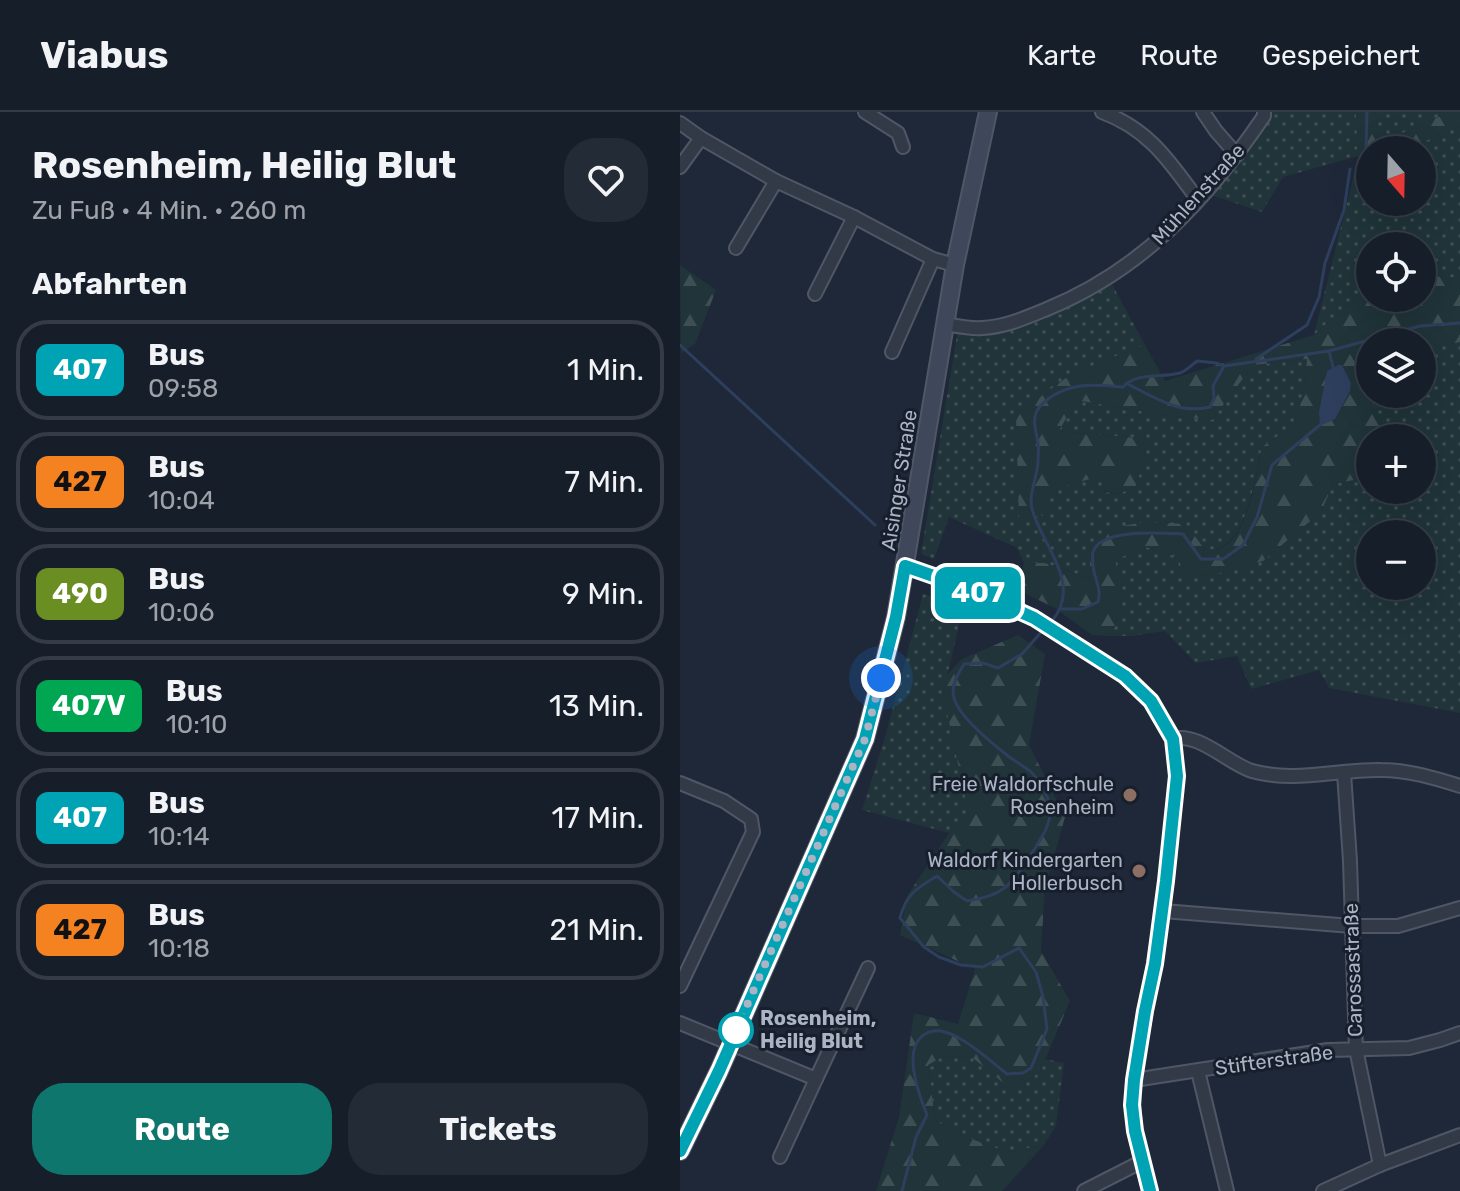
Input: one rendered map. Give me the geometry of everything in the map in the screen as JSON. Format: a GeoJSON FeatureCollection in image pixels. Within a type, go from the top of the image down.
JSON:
{"type":"FeatureCollection","features":[{"type":"Feature","properties":{"kind":"main road","name":"Aisinger Straße"},"geometry":{"type":"LineString","coordinates":[[680,1151],[865,739],[896,617],[955,265],[988,112]]}},
{"type":"Feature","properties":{"kind":"street"},"geometry":{"type":"LineString","coordinates":[[865,112],[898,133],[903,147]]}},
{"type":"Feature","properties":{"kind":"street"},"geometry":{"type":"LineString","coordinates":[[1203,112],[1237,155]]}},
{"type":"Feature","properties":{"kind":"street","name":"Mühlenstraße"},"geometry":{"type":"LineString","coordinates":[[945,324],[981,328],[1009,325],[1067,301],[1120,271],[1167,233],[1198,200],[1237,155],[1264,112]]}},
{"type":"Feature","properties":{"kind":"street"},"geometry":{"type":"LineString","coordinates":[[1107,113],[1149,138],[1198,200]]}},
{"type":"Feature","properties":{"kind":"street"},"geometry":{"type":"LineString","coordinates":[[680,123],[776,181],[854,217],[933,259],[955,265]]}},
{"type":"Feature","properties":{"kind":"street"},"geometry":{"type":"LineString","coordinates":[[680,167],[701,138]]}},
{"type":"Feature","properties":{"kind":"street"},"geometry":{"type":"LineString","coordinates":[[736,248],[776,181]]}},
{"type":"Feature","properties":{"kind":"street"},"geometry":{"type":"LineString","coordinates":[[815,294],[854,217]]}},
{"type":"Feature","properties":{"kind":"street"},"geometry":{"type":"LineString","coordinates":[[892,352],[933,259]]}},
{"type":"Feature","properties":{"kind":"street"},"geometry":{"type":"LineString","coordinates":[[905,566],[965,587],[1034,618],[1064,636],[1134,684],[1151,701],[1173,739],[1177,776],[1163,911],[1134,1080],[1133,1122],[1150,1191]]}},
{"type":"Feature","properties":{"kind":"street"},"geometry":{"type":"LineString","coordinates":[[1173,739],[1180,737],[1206,745],[1250,771],[1293,776],[1383,770],[1460,786]]}},
{"type":"Feature","properties":{"kind":"street","name":"Carossastraße"},"geometry":{"type":"LineString","coordinates":[[1344,773],[1356,1049],[1380,1165]]}},
{"type":"Feature","properties":{"kind":"street"},"geometry":{"type":"LineString","coordinates":[[680,783],[724,801],[751,819],[753,832],[680,986]]}},
{"type":"Feature","properties":{"kind":"street"},"geometry":{"type":"LineString","coordinates":[[1163,911],[1352,926],[1398,926],[1460,908]]}},
{"type":"Feature","properties":{"kind":"street"},"geometry":{"type":"LineString","coordinates":[[780,1157],[868,968]]}},
{"type":"Feature","properties":{"kind":"street"},"geometry":{"type":"LineString","coordinates":[[680,1023],[816,1079]]}},
{"type":"Feature","properties":{"kind":"street","name":"Stifterstraße"},"geometry":{"type":"LineString","coordinates":[[1134,1080],[1328,1050],[1409,1048],[1460,1033]]}},
{"type":"Feature","properties":{"kind":"street"},"geometry":{"type":"LineString","coordinates":[[1198,1071],[1227,1191]]}},
{"type":"Feature","properties":{"kind":"street"},"geometry":{"type":"LineString","coordinates":[[1323,1191],[1380,1165],[1460,1135]]}},
{"type":"Feature","properties":{"kind":"street"},"geometry":{"type":"LineString","coordinates":[[1084,1191],[1141,1162]]}},
{"type":"Feature","properties":{"kind":"green space"},"geometry":{"type":"Polygon","coordinates":[[[1272,112],[1356,112],[1356,157],[1283,177],[1262,212],[1206,193],[1272,112]]]}},
{"type":"Feature","properties":{"kind":"green space"},"geometry":{"type":"Polygon","coordinates":[[[1356,112],[1375,112],[1379,136],[1357,136],[1356,112]]]}},
{"type":"Feature","properties":{"kind":"green space"},"geometry":{"type":"Polygon","coordinates":[[[1375,112],[1439,112],[1441,116],[1396,136],[1379,136],[1375,112]]]}},
{"type":"Feature","properties":{"kind":"green space"},"geometry":{"type":"Polygon","coordinates":[[[1439,112],[1460,112],[1460,126],[1436,136],[1396,136],[1441,116],[1439,112]]]}},
{"type":"Feature","properties":{"kind":"green space"},"geometry":{"type":"Polygon","coordinates":[[[1460,126],[1460,277],[1436,277],[1436,232],[1356,232],[1356,297],[1314,335],[1356,167],[1356,216],[1436,216],[1436,136],[1460,126]]]}},
{"type":"Feature","properties":{"kind":"green space"},"geometry":{"type":"Polygon","coordinates":[[[680,265],[716,290],[695,344],[681,353],[680,265]]]}},
{"type":"Feature","properties":{"kind":"green space"},"geometry":{"type":"Polygon","coordinates":[[[1107,275],[1145,345],[1074,372],[1016,415],[1049,491],[1100,475],[1105,492],[1119,494],[1137,485],[1147,439],[1058,431],[1076,400],[1212,420],[1253,365],[1307,359],[1303,397],[1293,426],[1262,447],[1247,510],[1232,539],[1221,547],[1202,549],[1144,522],[1091,579],[1045,563],[1024,563],[1017,548],[949,517],[934,559],[921,554],[957,335],[1022,315],[1107,275]]]}},
{"type":"Feature","properties":{"kind":"green space"},"geometry":{"type":"Polygon","coordinates":[[[1436,277],[1460,277],[1460,342],[1436,348],[1436,328],[1356,328],[1356,408],[1373,408],[1372,413],[1381,424],[1356,424],[1356,480],[1333,484],[1321,512],[1263,561],[1215,574],[1183,575],[1179,557],[1145,547],[1115,560],[1123,594],[1112,636],[1092,635],[1055,608],[1018,590],[1024,563],[1045,563],[1090,579],[1090,549],[1107,529],[1144,522],[1186,524],[1205,550],[1218,549],[1229,543],[1244,519],[1254,489],[1262,447],[1293,426],[1303,397],[1307,359],[1253,365],[1212,420],[1076,400],[1059,431],[1147,439],[1137,485],[1119,494],[1105,491],[1100,476],[1049,491],[1047,515],[1019,519],[1016,415],[1074,372],[1145,345],[1165,381],[1314,335],[1356,297],[1356,312],[1436,312],[1436,277]],[[1338,365],[1327,371],[1324,391],[1351,383],[1342,365],[1338,365]]]}},
{"type":"Feature","properties":{"kind":"green space"},"geometry":{"type":"Polygon","coordinates":[[[1460,342],[1460,713],[1329,688],[1319,670],[1251,689],[1237,656],[1196,663],[1165,631],[1112,636],[1123,594],[1114,560],[1145,546],[1179,557],[1183,575],[1215,574],[1263,561],[1321,512],[1333,484],[1356,480],[1356,504],[1436,504],[1436,424],[1381,424],[1372,413],[1373,408],[1436,408],[1436,348],[1460,342]]]}},
{"type":"Feature","properties":{"kind":"green space"},"geometry":{"type":"Polygon","coordinates":[[[923,594],[964,604],[943,694],[971,820],[949,833],[862,810],[923,594]]]}},
{"type":"Feature","properties":{"kind":"green space"},"geometry":{"type":"Polygon","coordinates":[[[1018,635],[1045,654],[1029,745],[1065,817],[1045,888],[1041,951],[1070,1001],[1040,1072],[1012,1090],[973,1058],[942,1057],[928,1065],[935,1120],[958,1134],[1007,1152],[1044,1145],[1002,1191],[876,1191],[899,1117],[914,1013],[958,1024],[975,969],[900,935],[907,896],[949,833],[970,819],[943,694],[947,675],[962,659],[1018,635]]]}},
{"type":"Feature","properties":{"kind":"green space"},"geometry":{"type":"Polygon","coordinates":[[[942,1057],[974,1058],[1012,1090],[1040,1072],[1045,1059],[1064,1063],[1056,1126],[1044,1145],[1007,1152],[958,1134],[935,1120],[928,1064],[942,1057]]]}},
{"type":"Feature","properties":{"kind":"water"},"geometry":{"type":"Polygon","coordinates":[[[1342,365],[1351,383],[1350,391],[1335,419],[1320,426],[1319,412],[1327,371],[1342,365]]]}},
{"type":"Feature","properties":{"kind":"waterway"},"geometry":{"type":"LineString","coordinates":[[1366,136],[1367,112]]}},
{"type":"Feature","properties":{"kind":"waterway"},"geometry":{"type":"LineString","coordinates":[[1256,359],[1307,325],[1319,297],[1325,263],[1344,210],[1350,169]]}},
{"type":"Feature","properties":{"kind":"waterway"},"geometry":{"type":"LineString","coordinates":[[1051,622],[1060,608],[1062,580],[1031,503],[1038,461],[1035,417],[1039,407],[1048,399],[1075,387],[1123,387],[1142,377],[1180,373],[1197,361],[1224,366],[1329,351],[1420,326],[1460,323]]}},
{"type":"Feature","properties":{"kind":"waterway"},"geometry":{"type":"LineString","coordinates":[[680,345],[875,525]]}},
{"type":"Feature","properties":{"kind":"waterway"},"geometry":{"type":"LineString","coordinates":[[1329,351],[1334,371]]}},
{"type":"Feature","properties":{"kind":"waterway"},"geometry":{"type":"LineString","coordinates":[[1126,383],[1177,406],[1199,409],[1210,407],[1214,399],[1213,386],[1224,366]]}},
{"type":"Feature","properties":{"kind":"waterway"},"geometry":{"type":"LineString","coordinates":[[1061,609],[1082,609],[1098,602],[1093,554],[1098,544],[1107,539],[1133,534],[1183,534],[1201,559],[1223,559],[1243,545],[1257,517],[1272,465],[1321,424]]}},
{"type":"Feature","properties":{"kind":"waterway"},"geometry":{"type":"LineString","coordinates":[[902,1191],[916,1137],[927,1115],[914,1071],[914,1048],[919,1039],[929,1032],[945,1032],[969,1044],[1007,1074],[1023,1073],[1031,1068],[1047,1029],[1036,972],[1019,948],[983,967],[961,965],[939,957],[924,947],[900,918],[913,892],[937,876],[967,901],[997,893],[1017,875],[1044,833],[1050,807],[1038,781],[1030,771],[974,727],[959,709],[953,692],[964,664],[983,663],[998,668],[1022,654],[1043,630]]}},
{"type":"Feature","properties":{"kind":"bus line","name":"407"},"geometry":{"type":"LineString","coordinates":[[680,1151],[719,1071],[865,739],[896,617],[905,566],[965,587],[1034,618],[1064,636],[1125,676],[1151,701],[1173,739],[1177,776],[1166,881],[1132,1105],[1150,1191]]}},
{"type":"Feature","properties":{"kind":"place","name":"Freie Waldorfschule Rosenheim"},"geometry":{"type":"Point","coordinates":[1130,795]}},
{"type":"Feature","properties":{"kind":"place","name":"Waldorf Kindergarten Hollerbusch"},"geometry":{"type":"Point","coordinates":[1139,871]}},
{"type":"Feature","properties":{"kind":"place","name":"Rosenheim, Heilig Blut"},"geometry":{"type":"Point","coordinates":[736,1030]}},
{"type":"Feature","properties":{"kind":"route"},"geometry":{"type":"LineString","coordinates":[[736,1030],[865,739],[881,678]]}}]}
